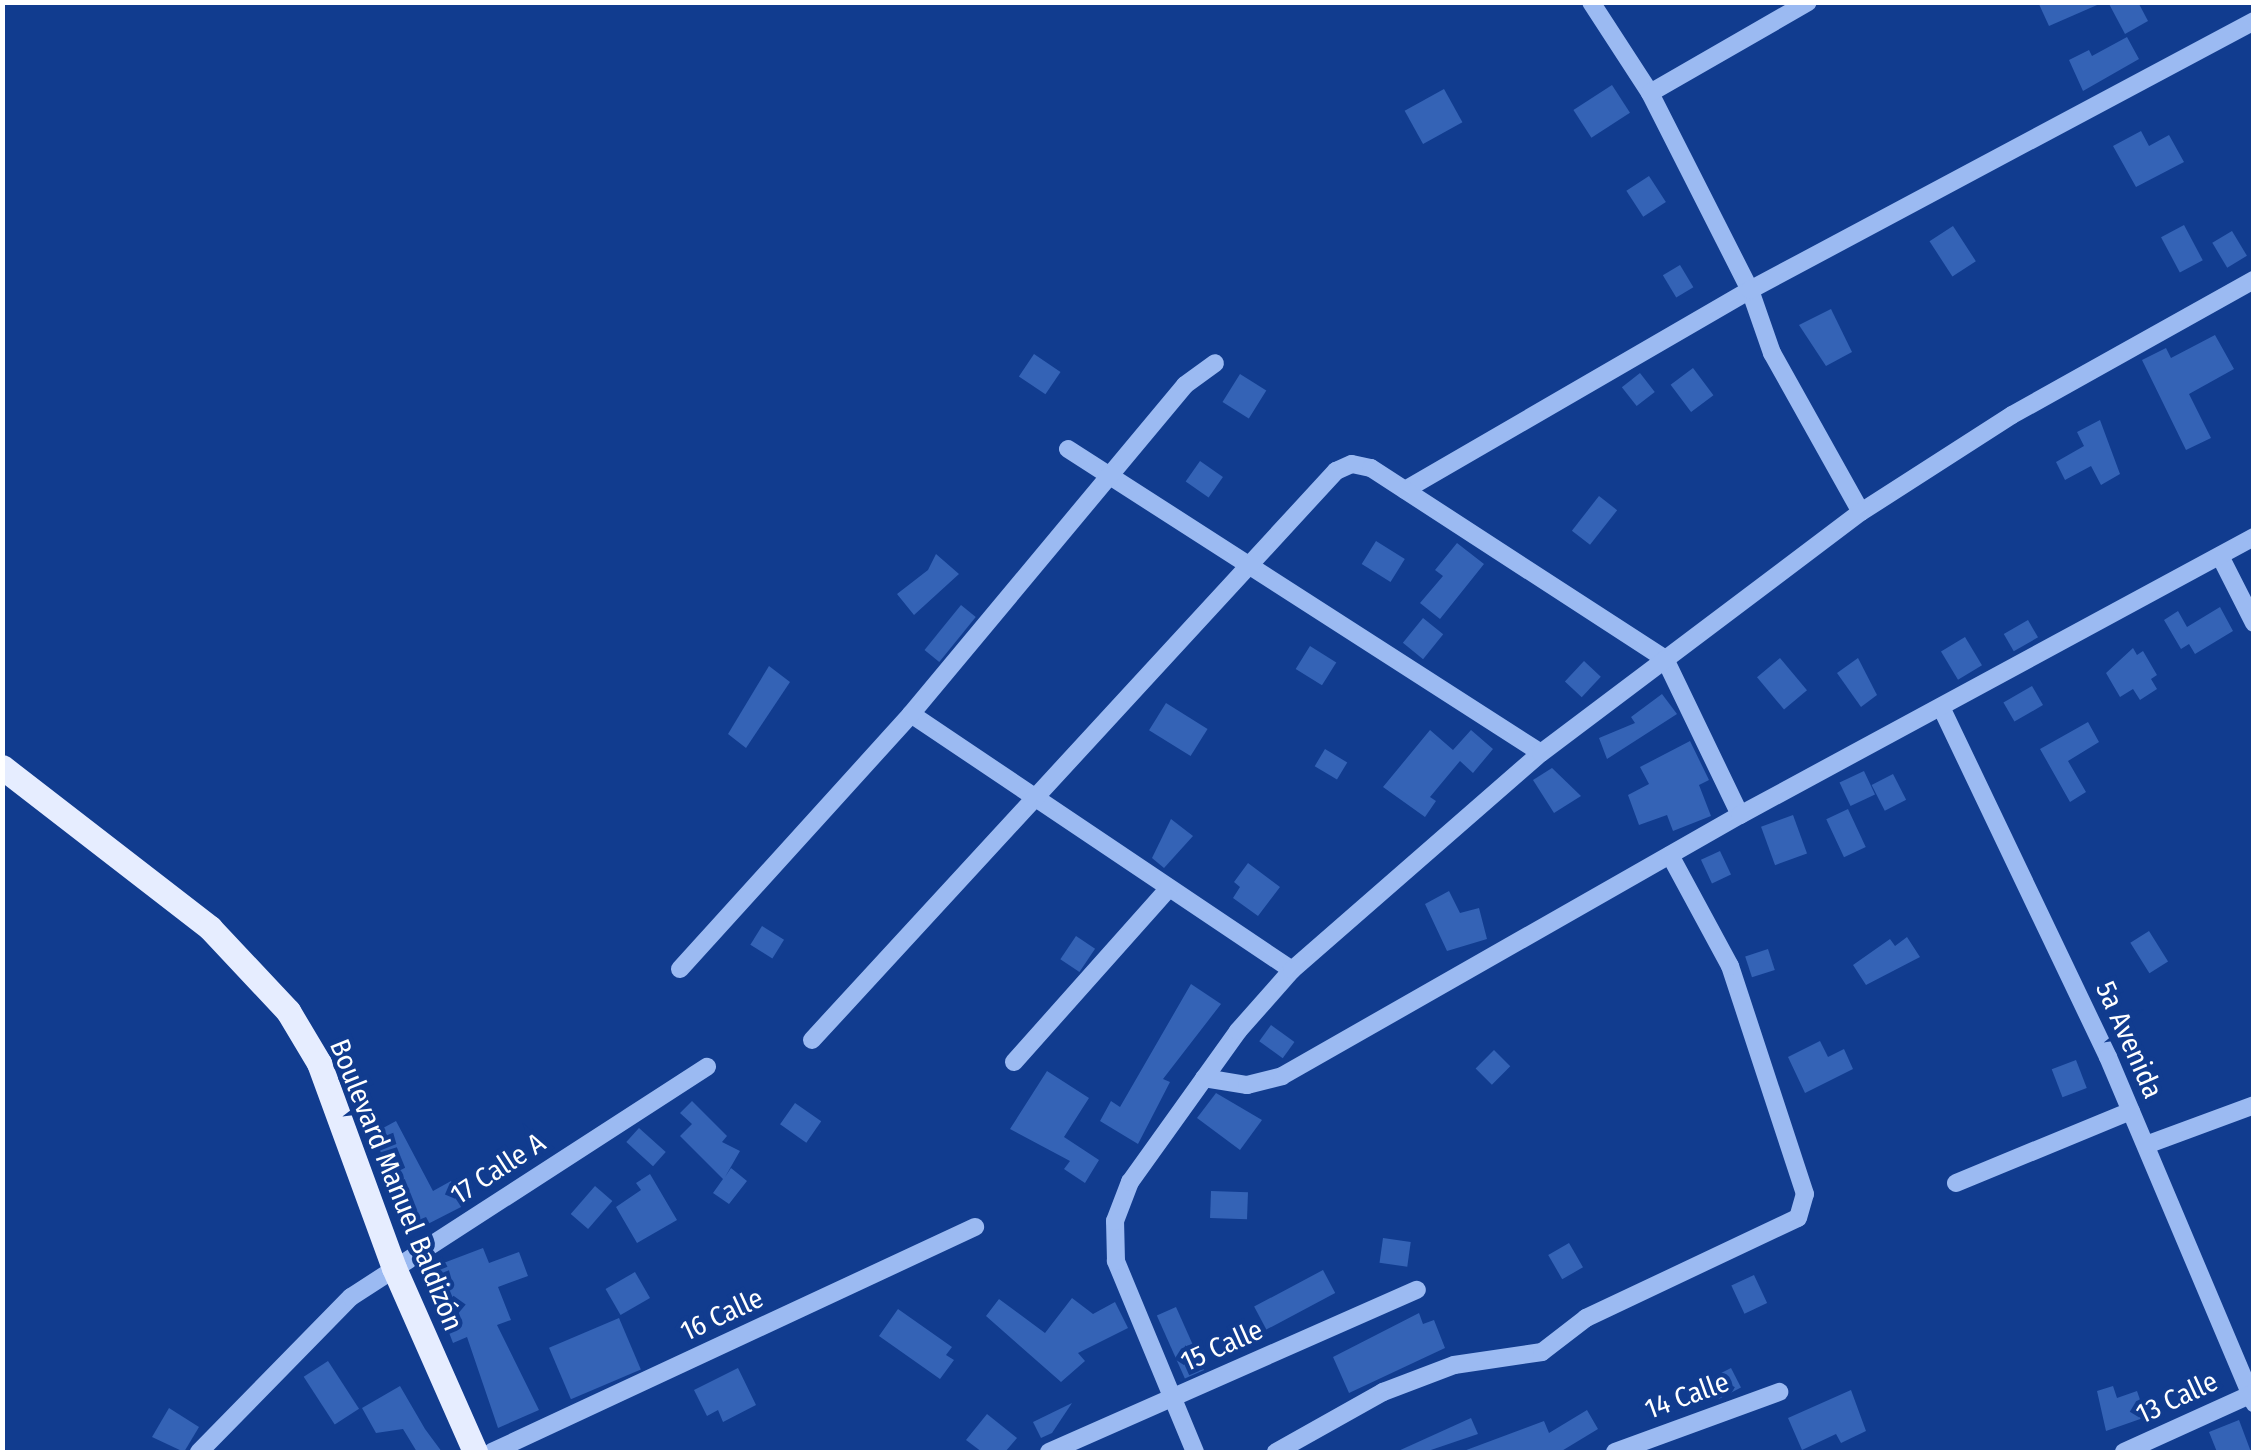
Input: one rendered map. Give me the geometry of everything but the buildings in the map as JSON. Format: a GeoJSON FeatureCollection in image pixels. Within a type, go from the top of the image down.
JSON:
{"type":"FeatureCollection","features":[{"type":"Feature","properties":{"kind":"main road","name":"Boulevard Manuel Baldizón"},"geometry":{"type":"LineString","coordinates":[[2,768],[210,928],[288,1011],[318,1062],[394,1268],[475,1452]]}},
{"type":"Feature","properties":{"kind":"street"},"geometry":{"type":"LineString","coordinates":[[1591,2],[1650,93],[1750,290],[1772,353],[1861,512]]}},
{"type":"Feature","properties":{"kind":"street"},"geometry":{"type":"LineString","coordinates":[[1650,93],[1808,2]]}},
{"type":"Feature","properties":{"kind":"street"},"geometry":{"type":"LineString","coordinates":[[1404,490],[1750,290],[2254,22]]}},
{"type":"Feature","properties":{"kind":"street"},"geometry":{"type":"LineString","coordinates":[[1195,1452],[1116,1261],[1115,1221],[1130,1182],[1204,1078],[1292,970],[1540,753],[1861,512],[2012,415],[2254,280]]}},
{"type":"Feature","properties":{"kind":"street"},"geometry":{"type":"LineString","coordinates":[[680,969],[912,714],[1184,386],[1215,363]]}},
{"type":"Feature","properties":{"kind":"street"},"geometry":{"type":"LineString","coordinates":[[1068,448],[1540,753]]}},
{"type":"Feature","properties":{"kind":"street"},"geometry":{"type":"LineString","coordinates":[[812,1040],[1336,471],[1352,464],[1371,468],[1665,659],[1740,815]]}},
{"type":"Feature","properties":{"kind":"street"},"geometry":{"type":"LineString","coordinates":[[1204,1078],[1247,1085],[1282,1076],[1740,815],[2254,538]]}},
{"type":"Feature","properties":{"kind":"street"},"geometry":{"type":"LineString","coordinates":[[2220,556],[2254,622]]}},
{"type":"Feature","properties":{"kind":"street","name":"5a Avenida"},"geometry":{"type":"LineString","coordinates":[[1942,706],[2131,1111],[2252,1396]]}},
{"type":"Feature","properties":{"kind":"street"},"geometry":{"type":"LineString","coordinates":[[912,714],[1034,800],[1292,970]]}},
{"type":"Feature","properties":{"kind":"street"},"geometry":{"type":"LineString","coordinates":[[1276,1452],[1383,1392],[1436,1372],[1542,1352],[1586,1318],[1798,1218],[1805,1194],[1730,966],[1670,855]]}},
{"type":"Feature","properties":{"kind":"street"},"geometry":{"type":"LineString","coordinates":[[1014,1062],[1168,889]]}},
{"type":"Feature","properties":{"kind":"street","name":"17 Calle A"},"geometry":{"type":"LineString","coordinates":[[198,1452],[351,1297],[707,1068]]}},
{"type":"Feature","properties":{"kind":"street"},"geometry":{"type":"LineString","coordinates":[[2146,1145],[2254,1105]]}},
{"type":"Feature","properties":{"kind":"street"},"geometry":{"type":"LineString","coordinates":[[1956,1183],[2131,1111]]}},
{"type":"Feature","properties":{"kind":"street","name":"16 Calle"},"geometry":{"type":"LineString","coordinates":[[492,1452],[975,1227]]}},
{"type":"Feature","properties":{"kind":"street","name":"15 Calle"},"geometry":{"type":"LineString","coordinates":[[1050,1452],[1417,1290]]}},
{"type":"Feature","properties":{"kind":"street","name":"14 Calle"},"geometry":{"type":"LineString","coordinates":[[1615,1452],[1778,1392]]}},
{"type":"Feature","properties":{"kind":"street","name":"13 Calle"},"geometry":{"type":"LineString","coordinates":[[2124,1452],[2252,1396]]}}]}
